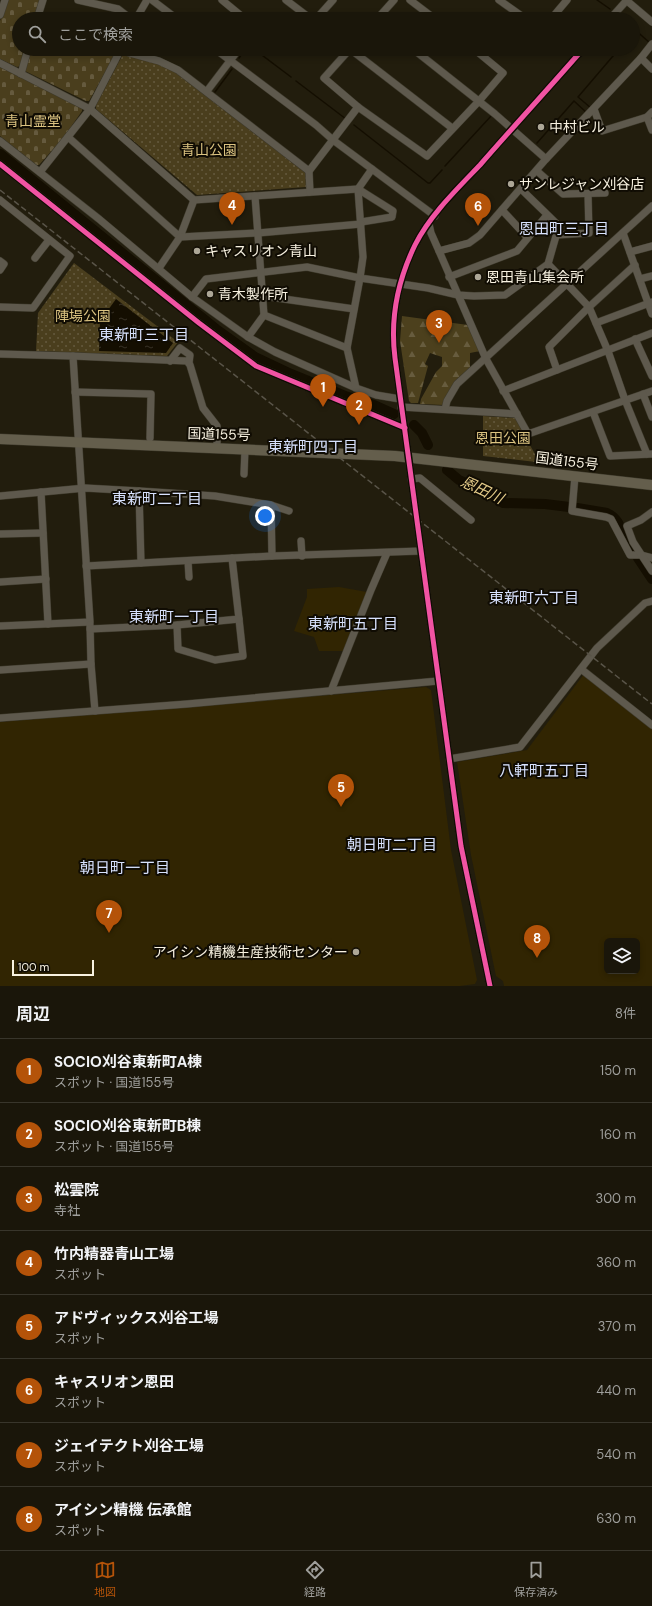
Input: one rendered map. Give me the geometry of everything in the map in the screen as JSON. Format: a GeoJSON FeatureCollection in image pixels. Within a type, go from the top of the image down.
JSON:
{"type":"FeatureCollection","features":[{"type":"Feature","properties":{"kind":"highway","name":"国道155号"},"geometry":{"type":"LineString","coordinates":[[0,439],[408,457],[652,485]]}},
{"type":"Feature","properties":{"kind":"street"},"geometry":{"type":"LineString","coordinates":[[0,15],[5,0]]}},
{"type":"Feature","properties":{"kind":"street"},"geometry":{"type":"LineString","coordinates":[[39,12],[43,0]]}},
{"type":"Feature","properties":{"kind":"street"},"geometry":{"type":"LineString","coordinates":[[78,0],[118,9],[122,12]]}},
{"type":"Feature","properties":{"kind":"street"},"geometry":{"type":"LineString","coordinates":[[140,12],[147,0]]}},
{"type":"Feature","properties":{"kind":"street"},"geometry":{"type":"LineString","coordinates":[[152,0],[168,12]]}},
{"type":"Feature","properties":{"kind":"street"},"geometry":{"type":"LineString","coordinates":[[222,0],[237,12]]}},
{"type":"Feature","properties":{"kind":"street"},"geometry":{"type":"LineString","coordinates":[[286,0],[302,12]]}},
{"type":"Feature","properties":{"kind":"street"},"geometry":{"type":"LineString","coordinates":[[322,12],[333,0]]}},
{"type":"Feature","properties":{"kind":"street"},"geometry":{"type":"LineString","coordinates":[[383,12],[394,0]]}},
{"type":"Feature","properties":{"kind":"street"},"geometry":{"type":"LineString","coordinates":[[410,0],[426,12]]}},
{"type":"Feature","properties":{"kind":"street"},"geometry":{"type":"LineString","coordinates":[[499,0],[516,12]]}},
{"type":"Feature","properties":{"kind":"street"},"geometry":{"type":"LineString","coordinates":[[616,12],[626,0],[652,22]]}},
{"type":"Feature","properties":{"kind":"street"},"geometry":{"type":"LineString","coordinates":[[556,12],[565,1]]}},
{"type":"Feature","properties":{"kind":"street"},"geometry":{"type":"LineString","coordinates":[[439,251],[469,242],[480,235],[546,159],[594,109],[652,44]]}},
{"type":"Feature","properties":{"kind":"street"},"geometry":{"type":"LineString","coordinates":[[21,74],[26,56]]}},
{"type":"Feature","properties":{"kind":"street"},"geometry":{"type":"LineString","coordinates":[[40,172],[90,109],[116,56]]}},
{"type":"Feature","properties":{"kind":"street"},"geometry":{"type":"LineString","coordinates":[[142,56],[159,61],[178,70],[309,171]]}},
{"type":"Feature","properties":{"kind":"street"},"geometry":{"type":"LineString","coordinates":[[224,56],[435,216]]}},
{"type":"Feature","properties":{"kind":"street"},"geometry":{"type":"LineString","coordinates":[[207,91],[234,56]]}},
{"type":"Feature","properties":{"kind":"street"},"geometry":{"type":"LineString","coordinates":[[344,56],[324,78],[358,106],[427,156],[479,101],[503,73],[482,56]]}},
{"type":"Feature","properties":{"kind":"street"},"geometry":{"type":"LineString","coordinates":[[359,56],[452,128]]}},
{"type":"Feature","properties":{"kind":"street"},"geometry":{"type":"LineString","coordinates":[[423,56],[479,101],[546,159]]}},
{"type":"Feature","properties":{"kind":"street"},"geometry":{"type":"LineString","coordinates":[[490,986],[461,846],[438,681],[401,408],[393,336],[396,299],[400,284],[415,245],[429,224],[578,56]]}},
{"type":"Feature","properties":{"kind":"street"},"geometry":{"type":"LineString","coordinates":[[641,58],[652,69]]}},
{"type":"Feature","properties":{"kind":"street"},"geometry":{"type":"LineString","coordinates":[[0,63],[90,109],[194,200],[358,189],[393,212],[392,217],[361,223],[258,233],[180,237],[68,137]]}},
{"type":"Feature","properties":{"kind":"street"},"geometry":{"type":"LineString","coordinates":[[310,192],[309,171],[358,106]]}},
{"type":"Feature","properties":{"kind":"street"},"geometry":{"type":"LineString","coordinates":[[594,109],[602,131],[650,114],[652,130]]}},
{"type":"Feature","properties":{"kind":"street"},"geometry":{"type":"LineString","coordinates":[[0,141],[159,268],[192,297],[248,337],[275,352],[356,388],[393,399],[400,398]]}},
{"type":"Feature","properties":{"kind":"street"},"geometry":{"type":"LineString","coordinates":[[0,164],[192,318],[256,366],[404,428]]}},
{"type":"Feature","properties":{"kind":"street"},"geometry":{"type":"LineString","coordinates":[[356,388],[347,348],[363,257],[358,189],[372,169]]}},
{"type":"Feature","properties":{"kind":"street"},"geometry":{"type":"LineString","coordinates":[[537,171],[563,194],[605,193]]}},
{"type":"Feature","properties":{"kind":"street"},"geometry":{"type":"LineString","coordinates":[[192,297],[206,278],[307,267],[360,278],[428,288],[458,295],[505,295],[548,264],[558,229],[557,224],[521,189]]}},
{"type":"Feature","properties":{"kind":"street"},"geometry":{"type":"LineString","coordinates":[[557,235],[589,234],[588,194]]}},
{"type":"Feature","properties":{"kind":"street"},"geometry":{"type":"LineString","coordinates":[[248,337],[264,315],[255,196]]}},
{"type":"Feature","properties":{"kind":"street"},"geometry":{"type":"LineString","coordinates":[[0,200],[70,256],[33,308],[0,307]]}},
{"type":"Feature","properties":{"kind":"street"},"geometry":{"type":"LineString","coordinates":[[159,268],[180,237],[194,200]]}},
{"type":"Feature","properties":{"kind":"street"},"geometry":{"type":"LineString","coordinates":[[445,409],[447,401],[457,384],[652,206]]}},
{"type":"Feature","properties":{"kind":"street"},"geometry":{"type":"LineString","coordinates":[[502,210],[527,237]]}},
{"type":"Feature","properties":{"kind":"street"},"geometry":{"type":"LineString","coordinates":[[449,277],[517,251],[527,237],[547,215]]}},
{"type":"Feature","properties":{"kind":"street"},"geometry":{"type":"LineString","coordinates":[[429,224],[430,233],[486,359],[528,434],[652,391]]}},
{"type":"Feature","properties":{"kind":"street"},"geometry":{"type":"LineString","coordinates":[[623,233],[650,302],[652,314]]}},
{"type":"Feature","properties":{"kind":"street"},"geometry":{"type":"LineString","coordinates":[[35,258],[49,240]]}},
{"type":"Feature","properties":{"kind":"street"},"geometry":{"type":"LineString","coordinates":[[630,252],[652,246]]}},
{"type":"Feature","properties":{"kind":"street"},"geometry":{"type":"LineString","coordinates":[[0,261],[4,264],[0,270]]}},
{"type":"Feature","properties":{"kind":"street"},"geometry":{"type":"LineString","coordinates":[[548,264],[589,307],[608,351],[625,400],[649,454],[610,456],[593,412]]}},
{"type":"Feature","properties":{"kind":"street"},"geometry":{"type":"LineString","coordinates":[[557,370],[549,347],[589,307],[635,265]]}},
{"type":"Feature","properties":{"kind":"street"},"geometry":{"type":"LineString","coordinates":[[640,279],[652,276]]}},
{"type":"Feature","properties":{"kind":"street"},"geometry":{"type":"LineString","coordinates":[[263,296],[354,309]]}},
{"type":"Feature","properties":{"kind":"street"},"geometry":{"type":"LineString","coordinates":[[596,323],[650,302]]}},
{"type":"Feature","properties":{"kind":"street"},"geometry":{"type":"LineString","coordinates":[[264,315],[347,348]]}},
{"type":"Feature","properties":{"kind":"street"},"geometry":{"type":"LineString","coordinates":[[503,391],[652,333]]}},
{"type":"Feature","properties":{"kind":"street"},"geometry":{"type":"LineString","coordinates":[[635,339],[652,376]]}},
{"type":"Feature","properties":{"kind":"street"},"geometry":{"type":"LineString","coordinates":[[170,360],[180,348],[190,355],[189,363],[203,408],[217,426],[217,448]]}},
{"type":"Feature","properties":{"kind":"street"},"geometry":{"type":"LineString","coordinates":[[0,354],[170,360],[187,361],[189,363]]}},
{"type":"Feature","properties":{"kind":"street"},"geometry":{"type":"LineString","coordinates":[[73,356],[95,711]]}},
{"type":"Feature","properties":{"kind":"street"},"geometry":{"type":"LineString","coordinates":[[75,392],[151,394],[150,438]]}},
{"type":"Feature","properties":{"kind":"street"},"geometry":{"type":"LineString","coordinates":[[643,394],[652,417]]}},
{"type":"Feature","properties":{"kind":"street"},"geometry":{"type":"LineString","coordinates":[[401,408],[445,409],[517,414]]}},
{"type":"Feature","properties":{"kind":"street"},"geometry":{"type":"LineString","coordinates":[[244,474],[245,449]]}},
{"type":"Feature","properties":{"kind":"street"},"geometry":{"type":"LineString","coordinates":[[576,476],[572,511],[611,519],[630,555],[641,555],[652,558]]}},
{"type":"Feature","properties":{"kind":"street"},"geometry":{"type":"LineString","coordinates":[[411,479],[420,478],[471,520]]}},
{"type":"Feature","properties":{"kind":"street"},"geometry":{"type":"LineString","coordinates":[[0,496],[81,488],[139,491],[215,496],[271,505],[289,511]]}},
{"type":"Feature","properties":{"kind":"street"},"geometry":{"type":"LineString","coordinates":[[139,491],[142,563]]}},
{"type":"Feature","properties":{"kind":"street"},"geometry":{"type":"LineString","coordinates":[[42,492],[48,624]]}},
{"type":"Feature","properties":{"kind":"street"},"geometry":{"type":"LineString","coordinates":[[271,505],[272,556]]}},
{"type":"Feature","properties":{"kind":"street"},"geometry":{"type":"LineString","coordinates":[[652,512],[641,520],[626,526],[633,542],[652,571]]}},
{"type":"Feature","properties":{"kind":"street"},"geometry":{"type":"LineString","coordinates":[[0,534],[43,533]]}},
{"type":"Feature","properties":{"kind":"street"},"geometry":{"type":"LineString","coordinates":[[301,541],[302,556]]}},
{"type":"Feature","properties":{"kind":"street"},"geometry":{"type":"LineString","coordinates":[[86,566],[272,556],[387,553],[421,550]]}},
{"type":"Feature","properties":{"kind":"street"},"geometry":{"type":"LineString","coordinates":[[331,691],[387,553]]}},
{"type":"Feature","properties":{"kind":"street"},"geometry":{"type":"LineString","coordinates":[[176,625],[178,649],[215,660],[244,656],[232,558]]}},
{"type":"Feature","properties":{"kind":"street"},"geometry":{"type":"LineString","coordinates":[[188,561],[188,577]]}},
{"type":"Feature","properties":{"kind":"street"},"geometry":{"type":"LineString","coordinates":[[0,582],[46,579]]}},
{"type":"Feature","properties":{"kind":"street"},"geometry":{"type":"LineString","coordinates":[[449,759],[520,747],[597,648],[645,603],[652,601]]}},
{"type":"Feature","properties":{"kind":"street"},"geometry":{"type":"LineString","coordinates":[[0,626],[48,624],[176,625],[239,619]]}},
{"type":"Feature","properties":{"kind":"street"},"geometry":{"type":"LineString","coordinates":[[0,670],[91,664]]}},
{"type":"Feature","properties":{"kind":"street"},"geometry":{"type":"LineString","coordinates":[[581,669],[652,725]]}},
{"type":"Feature","properties":{"kind":"street"},"geometry":{"type":"LineString","coordinates":[[0,718],[438,681]]}},
{"type":"Feature","properties":{"kind":"shaded area"},"geometry":{"type":"Polygon","coordinates":[[[339,587],[367,592],[343,651],[319,651],[314,637],[294,631],[307,597],[307,589],[339,587]]]}},
{"type":"Feature","properties":{"kind":"shaded area"},"geometry":{"type":"Polygon","coordinates":[[[584,674],[652,728],[652,986],[504,986],[503,981],[496,976],[471,855],[457,762],[527,750],[584,674]]]}},
{"type":"Feature","properties":{"kind":"shaded area"},"geometry":{"type":"Polygon","coordinates":[[[426,687],[431,690],[451,850],[477,980],[475,984],[460,986],[0,986],[0,722],[426,687]]]}},
{"type":"Feature","properties":{"kind":"green space"},"geometry":{"type":"Polygon","coordinates":[[[7,0],[40,0],[36,12],[12,12],[12,56],[23,56],[20,66],[17,67],[0,59],[0,21],[7,0]]]}},
{"type":"Feature","properties":{"kind":"green space","name":"青山霊堂"},"geometry":{"type":"Polygon","coordinates":[[[28,56],[114,56],[89,101],[86,101],[25,71],[28,56]]]}},
{"type":"Feature","properties":{"kind":"green space","name":"青山公園"},"geometry":{"type":"Polygon","coordinates":[[[122,56],[131,56],[158,63],[181,75],[308,172],[308,185],[306,187],[197,195],[96,109],[96,105],[122,56]]]}},
{"type":"Feature","properties":{"kind":"green space","name":"青山霊堂"},"geometry":{"type":"Polygon","coordinates":[[[0,67],[82,108],[82,111],[64,137],[39,165],[36,165],[0,136],[0,67]]]}},
{"type":"Feature","properties":{"kind":"green space","name":"陣場公園"},"geometry":{"type":"Polygon","coordinates":[[[74,263],[178,342],[167,356],[36,351],[38,313],[74,263]]]}},
{"type":"Feature","properties":{"kind":"green space"},"geometry":{"type":"Polygon","coordinates":[[[402,316],[468,325],[480,351],[470,353],[470,369],[444,405],[420,404],[421,399],[436,372],[442,366],[442,357],[430,353],[425,364],[428,366],[418,403],[411,403],[409,401],[400,341],[402,316]]]}},
{"type":"Feature","properties":{"kind":"green space","name":"恩田公園"},"geometry":{"type":"Polygon","coordinates":[[[483,416],[515,418],[536,456],[536,462],[483,456],[483,416]]]}},
{"type":"Feature","properties":{"kind":"water"},"geometry":{"type":"Polygon","coordinates":[[[116,299],[173,343],[166,353],[99,351],[100,321],[116,299]]]}},
{"type":"Feature","properties":{"kind":"waterway"},"geometry":{"type":"LineString","coordinates":[[597,0],[610,9]]}},
{"type":"Feature","properties":{"kind":"waterway"},"geometry":{"type":"LineString","coordinates":[[640,34],[650,43]]}},
{"type":"Feature","properties":{"kind":"waterway"},"geometry":{"type":"LineString","coordinates":[[263,56],[291,77]]}},
{"type":"Feature","properties":{"kind":"waterway"},"geometry":{"type":"LineString","coordinates":[[591,108],[578,97],[613,56]]}},
{"type":"Feature","properties":{"kind":"waterway"},"geometry":{"type":"LineString","coordinates":[[215,92],[232,69]]}},
{"type":"Feature","properties":{"kind":"waterway"},"geometry":{"type":"LineString","coordinates":[[296,81],[346,119]]}},
{"type":"Feature","properties":{"kind":"waterway"},"geometry":{"type":"LineString","coordinates":[[537,143],[574,101],[587,113]]}},
{"type":"Feature","properties":{"kind":"waterway"},"geometry":{"type":"LineString","coordinates":[[445,166],[492,115]]}},
{"type":"Feature","properties":{"kind":"waterway"},"geometry":{"type":"LineString","coordinates":[[354,125],[428,183],[430,183],[442,170]]}},
{"type":"Feature","properties":{"kind":"waterway","name":"恩田川"},"geometry":{"type":"LineString","coordinates":[[0,154],[216,329],[255,357],[291,374],[394,414]]}},
{"type":"Feature","properties":{"kind":"waterway","name":"恩田川"},"geometry":{"type":"LineString","coordinates":[[414,425],[422,433],[428,445]]}},
{"type":"Feature","properties":{"kind":"waterway","name":"恩田川"},"geometry":{"type":"LineString","coordinates":[[447,470],[459,480],[488,492],[503,503],[545,504],[569,507]]}},
{"type":"Feature","properties":{"kind":"waterway","name":"恩田川"},"geometry":{"type":"LineString","coordinates":[[577,508],[611,515],[617,521],[626,542],[634,552]]}},
{"type":"Feature","properties":{"kind":"waterway","name":"恩田川"},"geometry":{"type":"LineString","coordinates":[[638,558],[652,579]]}},
{"type":"Feature","properties":{"kind":"railway"},"geometry":{"type":"LineString","coordinates":[[0,190],[652,704]]}},
{"type":"Feature","properties":{"kind":"cycle path"},"geometry":{"type":"LineString","coordinates":[[490,986],[461,846],[395,358],[395,314],[400,286],[409,258],[428,223],[444,203],[480,165],[577,56]]}},
{"type":"Feature","properties":{"kind":"cycle path"},"geometry":{"type":"LineString","coordinates":[[0,164],[199,323],[256,366],[405,428]]}},
{"type":"Feature","properties":{"kind":"place","name":"中村ビル"},"geometry":{"type":"Point","coordinates":[541,127]}},
{"type":"Feature","properties":{"kind":"place","name":"サンレジャン刈谷店"},"geometry":{"type":"Point","coordinates":[511,184]}},
{"type":"Feature","properties":{"kind":"place","name":"竹内精器青山工場"},"geometry":{"type":"Point","coordinates":[232,225]}},
{"type":"Feature","properties":{"kind":"place","name":"キャスリオン恩田"},"geometry":{"type":"Point","coordinates":[478,226]}},
{"type":"Feature","properties":{"kind":"place","name":"キャスリオン青山"},"geometry":{"type":"Point","coordinates":[197,251]}},
{"type":"Feature","properties":{"kind":"place","name":"恩田青山集会所"},"geometry":{"type":"Point","coordinates":[478,277]}},
{"type":"Feature","properties":{"kind":"place","name":"青木製作所"},"geometry":{"type":"Point","coordinates":[210,294]}},
{"type":"Feature","properties":{"kind":"place","name":"松雲院"},"geometry":{"type":"Point","coordinates":[439,343]}},
{"type":"Feature","properties":{"kind":"place","name":"SOCIO刈谷東新町A棟"},"geometry":{"type":"Point","coordinates":[323,407]}},
{"type":"Feature","properties":{"kind":"place","name":"SOCIO刈谷東新町B棟"},"geometry":{"type":"Point","coordinates":[359,425]}},
{"type":"Feature","properties":{"kind":"place","name":"アドヴィックス刈谷工場"},"geometry":{"type":"Point","coordinates":[341,807]}},
{"type":"Feature","properties":{"kind":"place","name":"ジェイテクト刈谷工場"},"geometry":{"type":"Point","coordinates":[109,933]}},
{"type":"Feature","properties":{"kind":"place","name":"アイシン精機生産技術センター"},"geometry":{"type":"Point","coordinates":[356,952]}},
{"type":"Feature","properties":{"kind":"place","name":"アイシン精機 伝承館"},"geometry":{"type":"Point","coordinates":[537,958]}},
{"type":"Feature","properties":{"kind":"district","name":"恩田町三丁目"},"geometry":{"type":"Point","coordinates":[564,229]}},
{"type":"Feature","properties":{"kind":"district","name":"東新町三丁目"},"geometry":{"type":"Point","coordinates":[144,335]}},
{"type":"Feature","properties":{"kind":"district","name":"東新町四丁目"},"geometry":{"type":"Point","coordinates":[313,447]}},
{"type":"Feature","properties":{"kind":"district","name":"東新町二丁目"},"geometry":{"type":"Point","coordinates":[157,499]}},
{"type":"Feature","properties":{"kind":"district","name":"東新町六丁目"},"geometry":{"type":"Point","coordinates":[534,598]}},
{"type":"Feature","properties":{"kind":"district","name":"東新町一丁目"},"geometry":{"type":"Point","coordinates":[174,617]}},
{"type":"Feature","properties":{"kind":"district","name":"東新町五丁目"},"geometry":{"type":"Point","coordinates":[353,624]}},
{"type":"Feature","properties":{"kind":"district","name":"八軒町五丁目"},"geometry":{"type":"Point","coordinates":[544,771]}},
{"type":"Feature","properties":{"kind":"district","name":"朝日町二丁目"},"geometry":{"type":"Point","coordinates":[392,845]}},
{"type":"Feature","properties":{"kind":"district","name":"朝日町一丁目"},"geometry":{"type":"Point","coordinates":[125,868]}}]}
